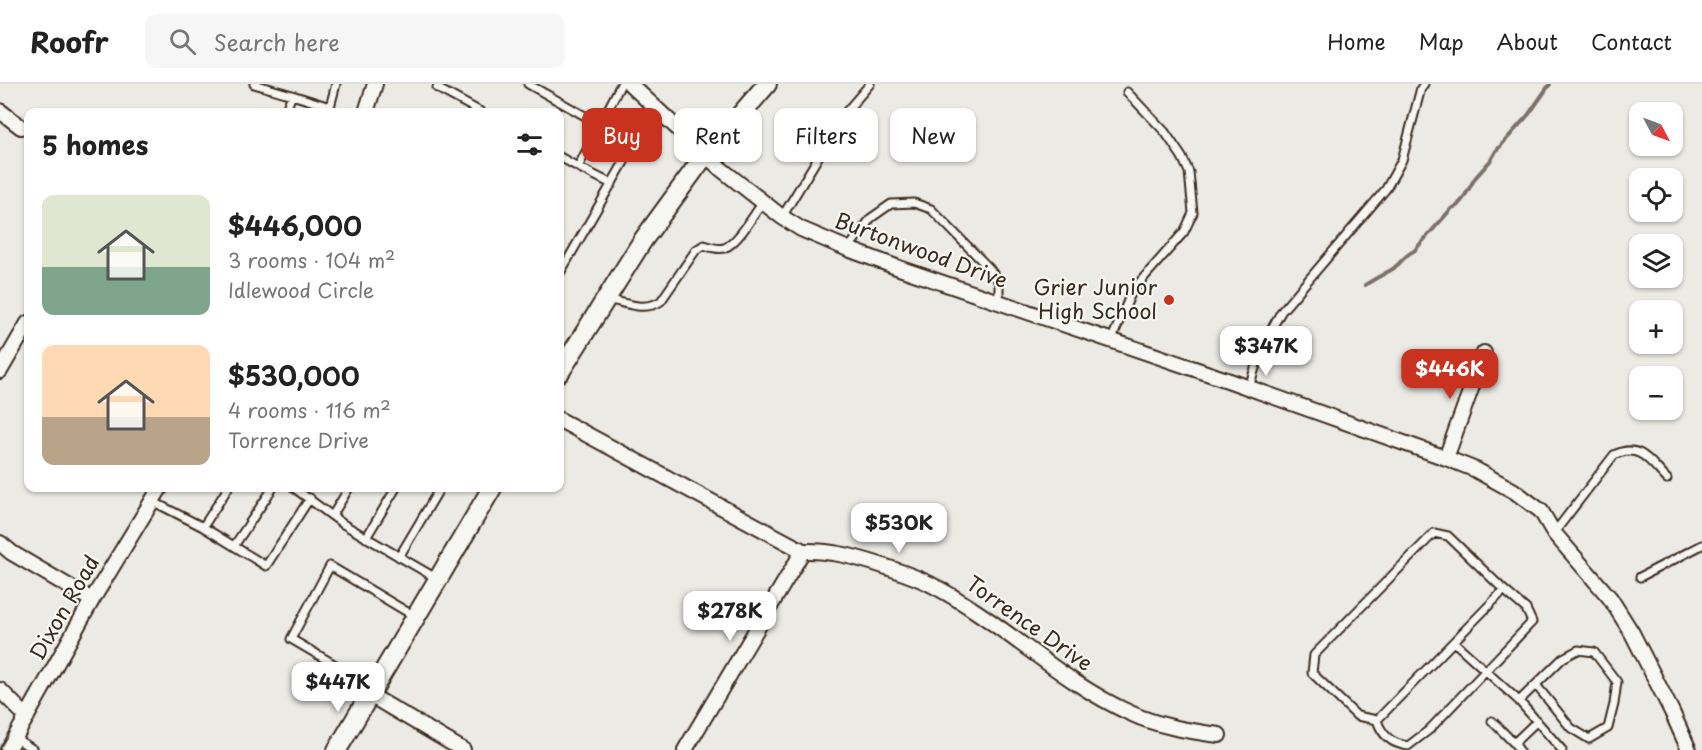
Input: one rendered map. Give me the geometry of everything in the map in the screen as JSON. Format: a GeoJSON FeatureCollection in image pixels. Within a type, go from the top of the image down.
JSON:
{"type":"FeatureCollection","features":[{"type":"Feature","properties":{"kind":"main road"},"geometry":{"type":"LineString","coordinates":[[746,108],[767,84]]}},
{"type":"Feature","properties":{"kind":"main road"},"geometry":{"type":"LineString","coordinates":[[564,366],[643,240],[700,162]]}},
{"type":"Feature","properties":{"kind":"main road"},"geometry":{"type":"LineString","coordinates":[[336,750],[490,492]]}},
{"type":"Feature","properties":{"kind":"street"},"geometry":{"type":"LineString","coordinates":[[367,108],[375,84]]}},
{"type":"Feature","properties":{"kind":"street","name":"Burtonwood Drive"},"geometry":{"type":"LineString","coordinates":[[630,84],[674,125]]}},
{"type":"Feature","properties":{"kind":"street"},"geometry":{"type":"LineString","coordinates":[[0,111],[21,128]]}},
{"type":"Feature","properties":{"kind":"street","name":"Burtonwood Drive"},"geometry":{"type":"LineString","coordinates":[[714,162],[782,217],[801,229],[848,249],[1249,387],[1446,458],[1476,470],[1514,491],[1541,510],[1554,533],[1610,598],[1636,642],[1689,750]]}},
{"type":"Feature","properties":{"kind":"street"},"geometry":{"type":"LineString","coordinates":[[0,371],[24,330]]}},
{"type":"Feature","properties":{"kind":"street"},"geometry":{"type":"LineString","coordinates":[[1446,458],[1484,353]]}},
{"type":"Feature","properties":{"kind":"street","name":"Torrence Drive"},"geometry":{"type":"LineString","coordinates":[[564,422],[803,551],[819,550],[858,558],[906,573],[930,584],[975,612],[1085,688],[1130,713],[1168,726],[1219,735]]}},
{"type":"Feature","properties":{"kind":"street","name":"Dixon Road"},"geometry":{"type":"LineString","coordinates":[[11,744],[92,600],[157,492]]}},
{"type":"Feature","properties":{"kind":"street"},"geometry":{"type":"LineString","coordinates":[[0,543],[12,553],[92,600]]}},
{"type":"Feature","properties":{"kind":"street"},"geometry":{"type":"LineString","coordinates":[[686,750],[803,551]]}},
{"type":"Feature","properties":{"kind":"street"},"geometry":{"type":"LineString","coordinates":[[0,690],[27,717]]}},
{"type":"Feature","properties":{"kind":"street"},"geometry":{"type":"LineString","coordinates":[[372,692],[463,750]]}},
{"type":"Feature","properties":{"kind":"lane"},"geometry":{"type":"LineString","coordinates":[[254,84],[292,95],[324,108]]}},
{"type":"Feature","properties":{"kind":"lane"},"geometry":{"type":"LineString","coordinates":[[330,108],[336,84]]}},
{"type":"Feature","properties":{"kind":"lane"},"geometry":{"type":"LineString","coordinates":[[439,84],[437,88],[474,108]]}},
{"type":"Feature","properties":{"kind":"lane"},"geometry":{"type":"LineString","coordinates":[[528,84],[582,114]]}},
{"type":"Feature","properties":{"kind":"lane"},"geometry":{"type":"LineString","coordinates":[[609,108],[621,84]]}},
{"type":"Feature","properties":{"kind":"lane"},"geometry":{"type":"LineString","coordinates":[[782,217],[845,113],[870,84]]}},
{"type":"Feature","properties":{"kind":"lane"},"geometry":{"type":"LineString","coordinates":[[1249,387],[1262,346],[1281,312],[1386,189],[1402,160],[1424,84]]}},
{"type":"Feature","properties":{"kind":"lane"},"geometry":{"type":"LineString","coordinates":[[1111,341],[1132,291],[1184,232],[1193,213],[1189,172],[1182,157],[1165,132],[1127,92]]}},
{"type":"Feature","properties":{"kind":"lane"},"geometry":{"type":"LineString","coordinates":[[287,108],[292,95]]}},
{"type":"Feature","properties":{"kind":"lane"},"geometry":{"type":"LineString","coordinates":[[564,159],[612,184]]}},
{"type":"Feature","properties":{"kind":"lane"},"geometry":{"type":"LineString","coordinates":[[578,167],[582,160]]}},
{"type":"Feature","properties":{"kind":"lane"},"geometry":{"type":"LineString","coordinates":[[564,266],[624,162]]}},
{"type":"Feature","properties":{"kind":"lane"},"geometry":{"type":"LineString","coordinates":[[605,299],[646,307],[653,306],[661,301],[696,250],[704,245],[720,249],[726,247],[733,242],[762,203]]}},
{"type":"Feature","properties":{"kind":"lane"},"geometry":{"type":"LineString","coordinates":[[848,249],[871,218],[891,204],[914,203],[931,209],[989,268],[999,282],[999,302]]}},
{"type":"Feature","properties":{"kind":"lane"},"geometry":{"type":"LineString","coordinates":[[1554,533],[1614,455],[1625,450],[1634,450],[1643,454],[1667,479]]}},
{"type":"Feature","properties":{"kind":"lane"},"geometry":{"type":"LineString","coordinates":[[203,527],[225,492]]}},
{"type":"Feature","properties":{"kind":"lane"},"geometry":{"type":"LineString","coordinates":[[234,546],[270,492]]}},
{"type":"Feature","properties":{"kind":"lane"},"geometry":{"type":"LineString","coordinates":[[300,492],[366,538],[438,580]]}},
{"type":"Feature","properties":{"kind":"lane"},"geometry":{"type":"LineString","coordinates":[[332,516],[347,492]]}},
{"type":"Feature","properties":{"kind":"lane"},"geometry":{"type":"LineString","coordinates":[[366,538],[394,492]]}},
{"type":"Feature","properties":{"kind":"lane"},"geometry":{"type":"LineString","coordinates":[[399,557],[438,492]]}},
{"type":"Feature","properties":{"kind":"lane"},"geometry":{"type":"LineString","coordinates":[[152,500],[203,527],[266,566],[310,498]]}},
{"type":"Feature","properties":{"kind":"lane"},"geometry":{"type":"LineString","coordinates":[[1434,533],[1448,536],[1526,609],[1532,622],[1487,672],[1429,730],[1408,746],[1395,744],[1380,730],[1377,720],[1357,716],[1312,673],[1314,655],[1434,533]]}},
{"type":"Feature","properties":{"kind":"lane"},"geometry":{"type":"LineString","coordinates":[[1640,577],[1702,545]]}},
{"type":"Feature","properties":{"kind":"lane"},"geometry":{"type":"LineString","coordinates":[[372,692],[291,639],[330,566],[417,617]]}},
{"type":"Feature","properties":{"kind":"lane"},"geometry":{"type":"LineString","coordinates":[[1377,720],[1504,590]]}},
{"type":"Feature","properties":{"kind":"lane"},"geometry":{"type":"LineString","coordinates":[[1454,642],[1519,701],[1562,750]]}},
{"type":"Feature","properties":{"kind":"lane"},"geometry":{"type":"LineString","coordinates":[[1519,701],[1563,658],[1578,650],[1594,652],[1617,682],[1608,728],[1589,739],[1571,728],[1536,685]]}},
{"type":"Feature","properties":{"kind":"lane"},"geometry":{"type":"LineString","coordinates":[[1492,721],[1519,750]]}},
{"type":"Feature","properties":{"kind":"lane"},"geometry":{"type":"LineString","coordinates":[[1514,743],[1537,721]]}},
{"type":"Feature","properties":{"kind":"lane"},"geometry":{"type":"LineString","coordinates":[[11,744],[34,750]]}},
{"type":"Feature","properties":{"kind":"waterway"},"geometry":{"type":"LineString","coordinates":[[1365,285],[1394,268],[1414,251],[1452,208],[1457,206],[1475,178],[1529,114],[1550,84]]}},
{"type":"Feature","properties":{"kind":"place","name":"Grier Junior High School"},"geometry":{"type":"Point","coordinates":[1169,300]}}]}
